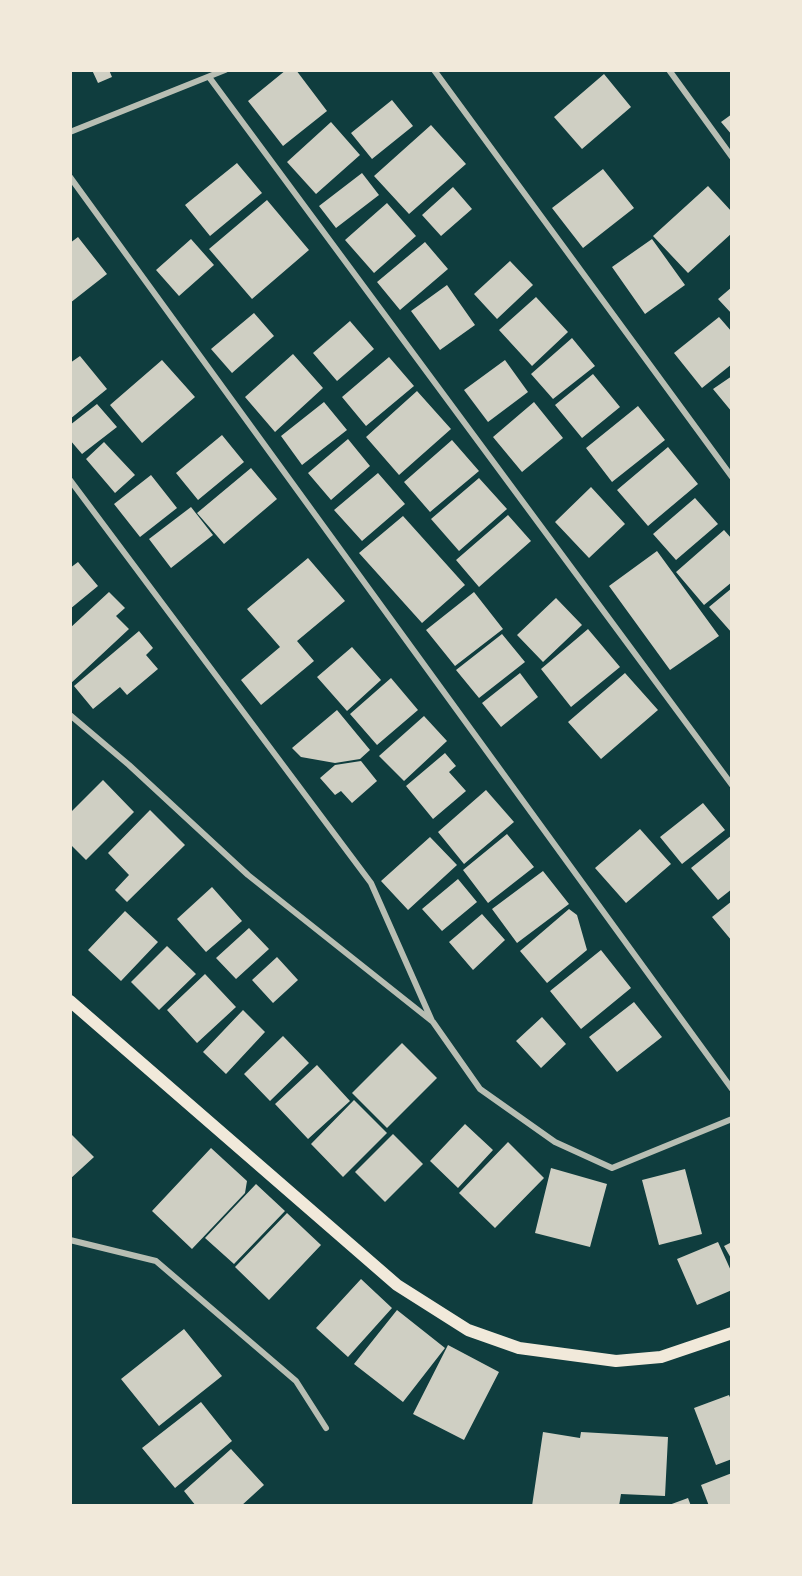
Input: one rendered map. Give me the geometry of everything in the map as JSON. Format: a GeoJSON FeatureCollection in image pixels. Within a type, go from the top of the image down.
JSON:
{"type":"FeatureCollection","features":[{"type":"Feature","properties":{"kind":"main road"},"geometry":{"type":"LineString","coordinates":[[70,1000],[397,1285],[468,1330],[519,1348],[616,1360],[661,1357],[732,1333]]}},
{"type":"Feature","properties":{"kind":"street"},"geometry":{"type":"LineString","coordinates":[[70,132],[225,70]]}},
{"type":"Feature","properties":{"kind":"street"},"geometry":{"type":"LineString","coordinates":[[434,70],[732,477]]}},
{"type":"Feature","properties":{"kind":"street"},"geometry":{"type":"LineString","coordinates":[[669,70],[732,157]]}},
{"type":"Feature","properties":{"kind":"street"},"geometry":{"type":"LineString","coordinates":[[208,77],[732,785]]}},
{"type":"Feature","properties":{"kind":"street"},"geometry":{"type":"LineString","coordinates":[[70,177],[732,1089]]}},
{"type":"Feature","properties":{"kind":"street"},"geometry":{"type":"LineString","coordinates":[[70,480],[371,883],[433,1022],[480,1089],[555,1142],[612,1168],[732,1119]]}},
{"type":"Feature","properties":{"kind":"street"},"geometry":{"type":"LineString","coordinates":[[70,715],[129,765],[248,875],[433,1022]]}},
{"type":"Feature","properties":{"kind":"street"},"geometry":{"type":"LineString","coordinates":[[70,1240],[156,1261],[296,1382],[326,1428]]}},
{"type":"Feature","properties":{"kind":"building"},"geometry":{"type":"Polygon","coordinates":[[[92,70],[109,70],[112,77],[98,83],[92,70]]]}},
{"type":"Feature","properties":{"kind":"building"},"geometry":{"type":"Polygon","coordinates":[[[286,70],[296,70],[327,111],[283,146],[248,101],[286,70]]]}},
{"type":"Feature","properties":{"kind":"building"},"geometry":{"type":"Polygon","coordinates":[[[604,74],[631,107],[582,149],[554,117],[604,74]]]}},
{"type":"Feature","properties":{"kind":"building"},"geometry":{"type":"Polygon","coordinates":[[[392,100],[413,126],[372,159],[351,133],[392,100]]]}},
{"type":"Feature","properties":{"kind":"building"},"geometry":{"type":"Polygon","coordinates":[[[732,114],[732,135],[721,122],[732,114]]]}},
{"type":"Feature","properties":{"kind":"building"},"geometry":{"type":"Polygon","coordinates":[[[331,122],[360,155],[316,194],[287,162],[331,122]]]}},
{"type":"Feature","properties":{"kind":"building"},"geometry":{"type":"Polygon","coordinates":[[[431,125],[466,164],[409,214],[374,176],[431,125]]]}},
{"type":"Feature","properties":{"kind":"building"},"geometry":{"type":"Polygon","coordinates":[[[237,163],[262,193],[210,236],[185,205],[237,163]]]}},
{"type":"Feature","properties":{"kind":"building"},"geometry":{"type":"Polygon","coordinates":[[[603,169],[634,208],[583,248],[552,208],[603,169]]]}},
{"type":"Feature","properties":{"kind":"building"},"geometry":{"type":"Polygon","coordinates":[[[362,173],[379,195],[336,228],[319,206],[362,173]]]}},
{"type":"Feature","properties":{"kind":"building"},"geometry":{"type":"Polygon","coordinates":[[[708,186],[732,212],[732,233],[688,273],[653,236],[708,186]]]}},
{"type":"Feature","properties":{"kind":"building"},"geometry":{"type":"Polygon","coordinates":[[[453,187],[472,209],[441,236],[422,215],[453,187]]]}},
{"type":"Feature","properties":{"kind":"building"},"geometry":{"type":"Polygon","coordinates":[[[267,200],[309,250],[252,299],[209,249],[267,200]]]}},
{"type":"Feature","properties":{"kind":"building"},"geometry":{"type":"Polygon","coordinates":[[[387,203],[416,236],[374,273],[345,240],[387,203]]]}},
{"type":"Feature","properties":{"kind":"building"},"geometry":{"type":"Polygon","coordinates":[[[78,237],[107,274],[70,303],[70,243],[78,237]]]}},
{"type":"Feature","properties":{"kind":"building"},"geometry":{"type":"Polygon","coordinates":[[[191,239],[214,265],[179,296],[156,270],[191,239]]]}},
{"type":"Feature","properties":{"kind":"building"},"geometry":{"type":"Polygon","coordinates":[[[652,239],[685,285],[645,314],[612,267],[652,239]]]}},
{"type":"Feature","properties":{"kind":"building"},"geometry":{"type":"Polygon","coordinates":[[[425,242],[448,269],[400,310],[377,282],[425,242]]]}},
{"type":"Feature","properties":{"kind":"building"},"geometry":{"type":"Polygon","coordinates":[[[510,261],[533,285],[497,319],[474,294],[510,261]]]}},
{"type":"Feature","properties":{"kind":"building"},"geometry":{"type":"Polygon","coordinates":[[[447,285],[475,325],[440,350],[411,311],[447,285]]]}},
{"type":"Feature","properties":{"kind":"building"},"geometry":{"type":"Polygon","coordinates":[[[732,287],[732,314],[718,299],[732,287]]]}},
{"type":"Feature","properties":{"kind":"building"},"geometry":{"type":"Polygon","coordinates":[[[536,297],[568,332],[532,366],[499,330],[536,297]]]}},
{"type":"Feature","properties":{"kind":"building"},"geometry":{"type":"Polygon","coordinates":[[[254,313],[274,336],[232,373],[211,349],[254,313]]]}},
{"type":"Feature","properties":{"kind":"building"},"geometry":{"type":"Polygon","coordinates":[[[719,317],[732,332],[732,364],[702,388],[674,353],[719,317]]]}},
{"type":"Feature","properties":{"kind":"building"},"geometry":{"type":"Polygon","coordinates":[[[350,321],[374,349],[337,381],[313,353],[350,321]]]}},
{"type":"Feature","properties":{"kind":"building"},"geometry":{"type":"Polygon","coordinates":[[[572,338],[595,366],[553,399],[531,374],[572,338]]]}},
{"type":"Feature","properties":{"kind":"building"},"geometry":{"type":"Polygon","coordinates":[[[293,354],[323,388],[275,432],[245,397],[293,354]]]}},
{"type":"Feature","properties":{"kind":"building"},"geometry":{"type":"Polygon","coordinates":[[[80,356],[107,389],[70,419],[70,363],[80,356]]]}},
{"type":"Feature","properties":{"kind":"building"},"geometry":{"type":"Polygon","coordinates":[[[389,357],[414,386],[366,426],[342,397],[389,357]]]}},
{"type":"Feature","properties":{"kind":"building"},"geometry":{"type":"Polygon","coordinates":[[[162,360],[195,397],[142,443],[110,405],[162,360]]]}},
{"type":"Feature","properties":{"kind":"building"},"geometry":{"type":"Polygon","coordinates":[[[505,360],[528,392],[488,422],[464,390],[505,360]]]}},
{"type":"Feature","properties":{"kind":"building"},"geometry":{"type":"Polygon","coordinates":[[[593,374],[620,407],[582,438],[555,405],[593,374]]]}},
{"type":"Feature","properties":{"kind":"building"},"geometry":{"type":"Polygon","coordinates":[[[732,376],[732,412],[713,389],[732,376]]]}},
{"type":"Feature","properties":{"kind":"building"},"geometry":{"type":"Polygon","coordinates":[[[417,391],[451,429],[399,475],[366,437],[417,391]]]}},
{"type":"Feature","properties":{"kind":"building"},"geometry":{"type":"Polygon","coordinates":[[[324,402],[347,430],[302,465],[281,436],[324,402]]]}},
{"type":"Feature","properties":{"kind":"building"},"geometry":{"type":"Polygon","coordinates":[[[534,402],[563,438],[522,472],[493,437],[534,402]]]}},
{"type":"Feature","properties":{"kind":"building"},"geometry":{"type":"Polygon","coordinates":[[[97,404],[117,427],[82,454],[70,440],[70,425],[97,404]]]}},
{"type":"Feature","properties":{"kind":"building"},"geometry":{"type":"Polygon","coordinates":[[[638,406],[665,440],[612,482],[586,448],[638,406]]]}},
{"type":"Feature","properties":{"kind":"building"},"geometry":{"type":"Polygon","coordinates":[[[222,435],[244,462],[198,500],[176,473],[222,435]]]}},
{"type":"Feature","properties":{"kind":"building"},"geometry":{"type":"Polygon","coordinates":[[[348,439],[370,466],[331,500],[308,473],[348,439]]]}},
{"type":"Feature","properties":{"kind":"building"},"geometry":{"type":"Polygon","coordinates":[[[452,440],[479,471],[430,512],[404,482],[452,440]]]}},
{"type":"Feature","properties":{"kind":"building"},"geometry":{"type":"Polygon","coordinates":[[[104,442],[135,475],[115,493],[86,459],[104,442]]]}},
{"type":"Feature","properties":{"kind":"building"},"geometry":{"type":"Polygon","coordinates":[[[668,447],[698,484],[648,526],[617,490],[668,447]]]}},
{"type":"Feature","properties":{"kind":"building"},"geometry":{"type":"Polygon","coordinates":[[[251,468],[277,499],[224,544],[197,513],[251,468]]]}},
{"type":"Feature","properties":{"kind":"building"},"geometry":{"type":"Polygon","coordinates":[[[378,473],[405,504],[362,541],[334,510],[378,473]]]}},
{"type":"Feature","properties":{"kind":"building"},"geometry":{"type":"Polygon","coordinates":[[[151,475],[177,508],[140,537],[114,504],[151,475]]]}},
{"type":"Feature","properties":{"kind":"building"},"geometry":{"type":"Polygon","coordinates":[[[479,478],[507,509],[459,551],[431,519],[479,478]]]}},
{"type":"Feature","properties":{"kind":"building"},"geometry":{"type":"Polygon","coordinates":[[[591,487],[625,524],[589,558],[555,522],[591,487]]]}},
{"type":"Feature","properties":{"kind":"building"},"geometry":{"type":"Polygon","coordinates":[[[695,498],[718,524],[676,560],[653,534],[695,498]]]}},
{"type":"Feature","properties":{"kind":"building"},"geometry":{"type":"Polygon","coordinates":[[[191,507],[213,535],[171,568],[149,539],[191,507]]]}},
{"type":"Feature","properties":{"kind":"building"},"geometry":{"type":"Polygon","coordinates":[[[508,515],[531,541],[479,587],[456,560],[508,515]]]}},
{"type":"Feature","properties":{"kind":"building"},"geometry":{"type":"Polygon","coordinates":[[[403,516],[465,585],[422,623],[359,553],[403,516]]]}},
{"type":"Feature","properties":{"kind":"building"},"geometry":{"type":"Polygon","coordinates":[[[724,530],[732,539],[732,582],[704,605],[676,572],[724,530]]]}},
{"type":"Feature","properties":{"kind":"building"},"geometry":{"type":"Polygon","coordinates":[[[657,551],[719,636],[670,670],[609,586],[657,551]]]}},
{"type":"Feature","properties":{"kind":"building"},"geometry":{"type":"Polygon","coordinates":[[[308,558],[345,601],[297,641],[314,661],[261,705],[241,680],[280,647],[247,609],[308,558]]]}},
{"type":"Feature","properties":{"kind":"building"},"geometry":{"type":"Polygon","coordinates":[[[78,562],[98,586],[70,609],[70,568],[78,562]]]}},
{"type":"Feature","properties":{"kind":"building"},"geometry":{"type":"Polygon","coordinates":[[[732,588],[732,633],[709,607],[732,588]]]}},
{"type":"Feature","properties":{"kind":"building"},"geometry":{"type":"Polygon","coordinates":[[[109,592],[125,608],[116,616],[129,629],[70,684],[70,628],[109,592]]]}},
{"type":"Feature","properties":{"kind":"building"},"geometry":{"type":"Polygon","coordinates":[[[474,592],[503,629],[455,666],[426,630],[474,592]]]}},
{"type":"Feature","properties":{"kind":"building"},"geometry":{"type":"Polygon","coordinates":[[[556,598],[582,625],[543,662],[517,635],[556,598]]]}},
{"type":"Feature","properties":{"kind":"building"},"geometry":{"type":"Polygon","coordinates":[[[588,629],[620,667],[571,707],[541,669],[588,629]]]}},
{"type":"Feature","properties":{"kind":"building"},"geometry":{"type":"Polygon","coordinates":[[[139,631],[153,648],[146,655],[158,669],[127,695],[120,687],[93,709],[74,686],[139,631]]]}},
{"type":"Feature","properties":{"kind":"building"},"geometry":{"type":"Polygon","coordinates":[[[502,634],[525,662],[479,698],[456,670],[502,634]]]}},
{"type":"Feature","properties":{"kind":"building"},"geometry":{"type":"Polygon","coordinates":[[[352,647],[381,680],[347,711],[317,677],[352,647]]]}},
{"type":"Feature","properties":{"kind":"building"},"geometry":{"type":"Polygon","coordinates":[[[520,673],[538,697],[501,727],[482,703],[520,673]]]}},
{"type":"Feature","properties":{"kind":"building"},"geometry":{"type":"Polygon","coordinates":[[[625,673],[658,710],[601,759],[568,722],[625,673]]]}},
{"type":"Feature","properties":{"kind":"building"},"geometry":{"type":"Polygon","coordinates":[[[391,678],[418,710],[377,745],[350,714],[391,678]]]}},
{"type":"Feature","properties":{"kind":"building"},"geometry":{"type":"Polygon","coordinates":[[[337,710],[370,750],[360,759],[335,763],[301,757],[292,748],[337,710]]]}},
{"type":"Feature","properties":{"kind":"building"},"geometry":{"type":"Polygon","coordinates":[[[424,716],[447,741],[404,781],[379,756],[424,716]]]}},
{"type":"Feature","properties":{"kind":"building"},"geometry":{"type":"Polygon","coordinates":[[[445,753],[456,766],[449,772],[466,791],[433,819],[406,786],[445,753]]]}},
{"type":"Feature","properties":{"kind":"building"},"geometry":{"type":"Polygon","coordinates":[[[361,761],[377,781],[352,803],[341,791],[335,795],[320,778],[335,765],[361,761]]]}},
{"type":"Feature","properties":{"kind":"building"},"geometry":{"type":"Polygon","coordinates":[[[103,780],[134,812],[86,860],[70,844],[70,813],[103,780]]]}},
{"type":"Feature","properties":{"kind":"building"},"geometry":{"type":"Polygon","coordinates":[[[486,790],[514,822],[464,864],[438,832],[486,790]]]}},
{"type":"Feature","properties":{"kind":"building"},"geometry":{"type":"Polygon","coordinates":[[[703,803],[725,830],[682,864],[660,837],[703,803]]]}},
{"type":"Feature","properties":{"kind":"building"},"geometry":{"type":"Polygon","coordinates":[[[150,810],[185,845],[127,902],[115,890],[129,875],[108,853],[150,810]]]}},
{"type":"Feature","properties":{"kind":"building"},"geometry":{"type":"Polygon","coordinates":[[[640,829],[671,864],[626,903],[595,868],[640,829]]]}},
{"type":"Feature","properties":{"kind":"building"},"geometry":{"type":"Polygon","coordinates":[[[507,834],[534,867],[488,903],[463,870],[507,834]]]}},
{"type":"Feature","properties":{"kind":"building"},"geometry":{"type":"Polygon","coordinates":[[[732,835],[732,889],[718,900],[691,868],[732,835]]]}},
{"type":"Feature","properties":{"kind":"building"},"geometry":{"type":"Polygon","coordinates":[[[430,837],[457,865],[408,910],[381,881],[430,837]]]}},
{"type":"Feature","properties":{"kind":"building"},"geometry":{"type":"Polygon","coordinates":[[[543,871],[569,904],[517,943],[492,909],[543,871]]]}},
{"type":"Feature","properties":{"kind":"building"},"geometry":{"type":"Polygon","coordinates":[[[458,879],[477,902],[442,931],[422,909],[458,879]]]}},
{"type":"Feature","properties":{"kind":"building"},"geometry":{"type":"Polygon","coordinates":[[[212,887],[242,921],[206,952],[177,919],[212,887]]]}},
{"type":"Feature","properties":{"kind":"building"},"geometry":{"type":"Polygon","coordinates":[[[732,901],[732,941],[712,917],[732,901]]]}},
{"type":"Feature","properties":{"kind":"building"},"geometry":{"type":"Polygon","coordinates":[[[569,909],[577,915],[587,950],[547,983],[520,951],[569,909]]]}},
{"type":"Feature","properties":{"kind":"building"},"geometry":{"type":"Polygon","coordinates":[[[125,911],[158,942],[121,981],[88,950],[125,911]]]}},
{"type":"Feature","properties":{"kind":"building"},"geometry":{"type":"Polygon","coordinates":[[[482,914],[505,940],[473,970],[449,942],[482,914]]]}},
{"type":"Feature","properties":{"kind":"building"},"geometry":{"type":"Polygon","coordinates":[[[249,928],[269,949],[236,979],[216,958],[249,928]]]}},
{"type":"Feature","properties":{"kind":"building"},"geometry":{"type":"Polygon","coordinates":[[[167,946],[196,974],[159,1010],[131,982],[167,946]]]}},
{"type":"Feature","properties":{"kind":"building"},"geometry":{"type":"Polygon","coordinates":[[[601,950],[631,988],[581,1029],[550,991],[601,950]]]}},
{"type":"Feature","properties":{"kind":"building"},"geometry":{"type":"Polygon","coordinates":[[[277,957],[298,980],[273,1003],[252,980],[277,957]]]}},
{"type":"Feature","properties":{"kind":"building"},"geometry":{"type":"Polygon","coordinates":[[[205,974],[236,1007],[197,1043],[167,1010],[205,974]]]}},
{"type":"Feature","properties":{"kind":"building"},"geometry":{"type":"Polygon","coordinates":[[[634,1002],[662,1037],[617,1072],[589,1037],[634,1002]]]}},
{"type":"Feature","properties":{"kind":"building"},"geometry":{"type":"Polygon","coordinates":[[[243,1010],[265,1032],[226,1074],[203,1052],[243,1010]]]}},
{"type":"Feature","properties":{"kind":"building"},"geometry":{"type":"Polygon","coordinates":[[[542,1017],[566,1044],[541,1068],[516,1041],[542,1017]]]}},
{"type":"Feature","properties":{"kind":"building"},"geometry":{"type":"Polygon","coordinates":[[[283,1036],[309,1063],[270,1101],[244,1074],[283,1036]]]}},
{"type":"Feature","properties":{"kind":"building"},"geometry":{"type":"Polygon","coordinates":[[[402,1043],[437,1078],[387,1128],[352,1093],[402,1043]]]}},
{"type":"Feature","properties":{"kind":"building"},"geometry":{"type":"Polygon","coordinates":[[[317,1065],[350,1101],[308,1139],[275,1104],[317,1065]]]}},
{"type":"Feature","properties":{"kind":"building"},"geometry":{"type":"Polygon","coordinates":[[[354,1100],[387,1133],[343,1177],[311,1144],[354,1100]]]}},
{"type":"Feature","properties":{"kind":"building"},"geometry":{"type":"Polygon","coordinates":[[[465,1124],[493,1150],[458,1188],[430,1161],[465,1124]]]}},
{"type":"Feature","properties":{"kind":"building"},"geometry":{"type":"Polygon","coordinates":[[[70,1133],[94,1157],[70,1179],[70,1133]]]}},
{"type":"Feature","properties":{"kind":"building"},"geometry":{"type":"Polygon","coordinates":[[[393,1134],[423,1164],[385,1202],[355,1172],[393,1134]]]}},
{"type":"Feature","properties":{"kind":"building"},"geometry":{"type":"Polygon","coordinates":[[[508,1142],[544,1178],[495,1228],[459,1193],[508,1142]]]}},
{"type":"Feature","properties":{"kind":"building"},"geometry":{"type":"Polygon","coordinates":[[[211,1148],[247,1181],[245,1193],[192,1249],[152,1211],[211,1148]]]}},
{"type":"Feature","properties":{"kind":"building"},"geometry":{"type":"Polygon","coordinates":[[[551,1168],[607,1184],[590,1247],[535,1233],[551,1168]]]}},
{"type":"Feature","properties":{"kind":"building"},"geometry":{"type":"Polygon","coordinates":[[[685,1169],[702,1234],[659,1245],[642,1180],[685,1169]]]}},
{"type":"Feature","properties":{"kind":"building"},"geometry":{"type":"Polygon","coordinates":[[[256,1184],[285,1211],[234,1264],[205,1238],[256,1184]]]}},
{"type":"Feature","properties":{"kind":"building"},"geometry":{"type":"Polygon","coordinates":[[[287,1213],[321,1245],[269,1300],[235,1267],[287,1213]]]}},
{"type":"Feature","properties":{"kind":"building"},"geometry":{"type":"Polygon","coordinates":[[[718,1242],[732,1273],[732,1290],[697,1305],[677,1259],[718,1242]]]}},
{"type":"Feature","properties":{"kind":"building"},"geometry":{"type":"Polygon","coordinates":[[[732,1242],[732,1260],[724,1246],[732,1242]]]}},
{"type":"Feature","properties":{"kind":"building"},"geometry":{"type":"Polygon","coordinates":[[[361,1279],[392,1308],[348,1357],[316,1328],[361,1279]]]}},
{"type":"Feature","properties":{"kind":"building"},"geometry":{"type":"Polygon","coordinates":[[[397,1310],[445,1348],[403,1402],[354,1364],[397,1310]]]}},
{"type":"Feature","properties":{"kind":"building"},"geometry":{"type":"Polygon","coordinates":[[[184,1329],[222,1376],[159,1426],[121,1379],[184,1329]]]}},
{"type":"Feature","properties":{"kind":"building"},"geometry":{"type":"Polygon","coordinates":[[[448,1345],[499,1372],[464,1440],[413,1414],[448,1345]]]}},
{"type":"Feature","properties":{"kind":"building"},"geometry":{"type":"Polygon","coordinates":[[[729,1395],[732,1402],[732,1459],[716,1465],[694,1408],[729,1395]]]}},
{"type":"Feature","properties":{"kind":"building"},"geometry":{"type":"Polygon","coordinates":[[[201,1402],[232,1441],[175,1488],[142,1448],[201,1402]]]}},
{"type":"Feature","properties":{"kind":"building"},"geometry":{"type":"Polygon","coordinates":[[[543,1432],[580,1438],[581,1432],[668,1437],[665,1496],[621,1494],[619,1506],[532,1506],[543,1432]]]}},
{"type":"Feature","properties":{"kind":"building"},"geometry":{"type":"Polygon","coordinates":[[[231,1449],[264,1485],[241,1506],[196,1506],[184,1491],[231,1449]]]}},
{"type":"Feature","properties":{"kind":"building"},"geometry":{"type":"Polygon","coordinates":[[[732,1473],[732,1506],[709,1506],[701,1485],[732,1473]]]}},
{"type":"Feature","properties":{"kind":"building"},"geometry":{"type":"Polygon","coordinates":[[[688,1498],[691,1506],[669,1506],[669,1505],[688,1498]]]}}]}
